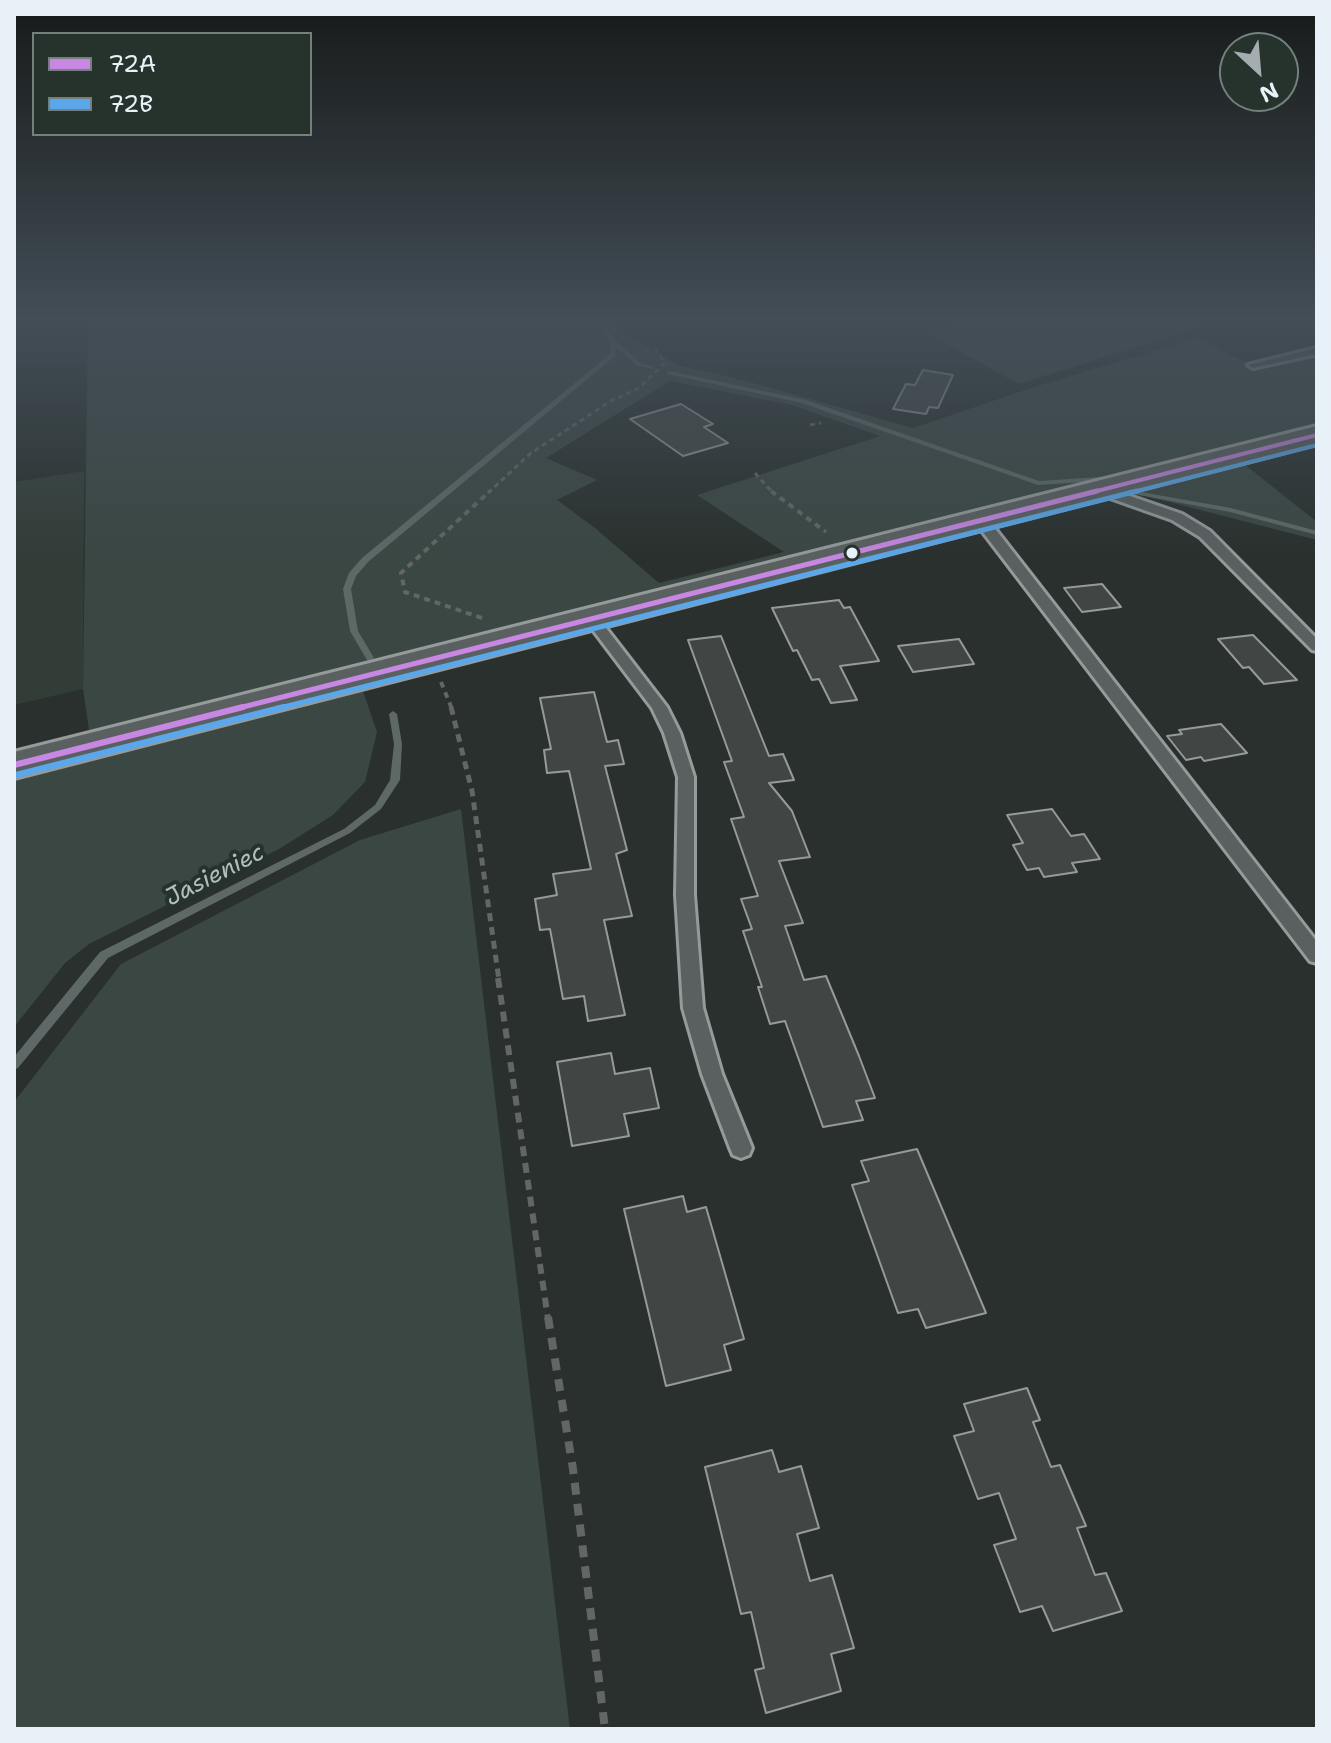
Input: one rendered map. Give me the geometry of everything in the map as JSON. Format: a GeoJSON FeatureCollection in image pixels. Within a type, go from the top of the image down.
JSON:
{"type":"FeatureCollection","features":[{"type":"Feature","properties":{"kind":"street"},"geometry":{"type":"LineString","coordinates":[[14,765],[1317,435]]}},
{"type":"Feature","properties":{"kind":"lane"},"geometry":{"type":"LineString","coordinates":[[1100,490],[1177,517],[1205,534],[1317,647]]}},
{"type":"Feature","properties":{"kind":"lane"},"geometry":{"type":"LineString","coordinates":[[981,520],[1317,956]]}},
{"type":"Feature","properties":{"kind":"lane"},"geometry":{"type":"LineString","coordinates":[[591,618],[659,707],[672,733],[686,777],[685,895],[693,1008],[712,1074],[741,1148]]}},
{"type":"Feature","properties":{"kind":"path"},"geometry":{"type":"LineString","coordinates":[[484,618],[405,592],[401,573],[531,453],[612,400]]}},
{"type":"Feature","properties":{"kind":"path"},"geometry":{"type":"LineString","coordinates":[[810,425],[821,423]]}},
{"type":"Feature","properties":{"kind":"path"},"geometry":{"type":"LineString","coordinates":[[755,473],[773,493],[819,524],[845,554]]}},
{"type":"Feature","properties":{"kind":"path"},"geometry":{"type":"LineString","coordinates":[[431,659],[450,701],[472,791],[536,1247],[573,1469],[605,1729]]}},
{"type":"Feature","properties":{"kind":"shaded area"},"geometry":{"type":"Polygon","coordinates":[[[87,400],[639,400],[546,458],[597,480],[557,500],[659,583],[784,552],[697,495],[880,436],[792,405],[768,400],[815,400],[913,428],[995,400],[1317,400],[1317,430],[90,737],[83,689],[87,400]]]}},
{"type":"Feature","properties":{"kind":"shaded area"},"geometry":{"type":"Polygon","coordinates":[[[1239,460],[1317,522],[1317,540],[1123,490],[1239,460]]]}},
{"type":"Feature","properties":{"kind":"shaded area"},"geometry":{"type":"Polygon","coordinates":[[[84,471],[83,689],[14,705],[14,482],[84,471]]]}},
{"type":"Feature","properties":{"kind":"shaded area"},"geometry":{"type":"Polygon","coordinates":[[[361,685],[377,732],[365,782],[333,815],[279,849],[89,944],[65,963],[14,1027],[14,774],[361,685]]]}},
{"type":"Feature","properties":{"kind":"shaded area"},"geometry":{"type":"Polygon","coordinates":[[[461,809],[570,1729],[14,1729],[14,1102],[121,964],[360,840],[461,809]]]}},
{"type":"Feature","properties":{"kind":"building"},"geometry":{"type":"Polygon","coordinates":[[[898,400],[941,400],[938,408],[929,407],[926,414],[893,409],[898,400]]]}},
{"type":"Feature","properties":{"kind":"building"},"geometry":{"type":"Polygon","coordinates":[[[681,404],[713,424],[704,427],[728,443],[683,456],[630,419],[681,404]]]}},
{"type":"Feature","properties":{"kind":"building"},"geometry":{"type":"Polygon","coordinates":[[[1102,584],[1121,607],[1082,612],[1064,588],[1102,584]]]}},
{"type":"Feature","properties":{"kind":"building"},"geometry":{"type":"Polygon","coordinates":[[[839,600],[844,608],[850,607],[879,661],[840,666],[857,700],[831,703],[819,679],[812,680],[797,650],[793,651],[772,608],[839,600]]]}},
{"type":"Feature","properties":{"kind":"building"},"geometry":{"type":"Polygon","coordinates":[[[1253,635],[1297,680],[1264,684],[1249,667],[1243,668],[1218,639],[1253,635]]]}},
{"type":"Feature","properties":{"kind":"building"},"geometry":{"type":"Polygon","coordinates":[[[721,636],[769,756],[783,754],[794,780],[769,783],[792,811],[810,857],[779,861],[803,923],[785,926],[804,980],[826,976],[859,1056],[875,1098],[856,1101],[863,1120],[823,1127],[785,1021],[770,1024],[758,987],[762,987],[743,931],[752,929],[741,899],[758,896],[731,819],[744,817],[724,762],[732,761],[688,640],[721,636]]]}},
{"type":"Feature","properties":{"kind":"building"},"geometry":{"type":"Polygon","coordinates":[[[959,639],[974,664],[913,672],[898,646],[959,639]]]}},
{"type":"Feature","properties":{"kind":"building"},"geometry":{"type":"Polygon","coordinates":[[[594,692],[607,742],[618,740],[624,764],[605,766],[627,850],[616,854],[632,916],[604,920],[625,1015],[588,1021],[584,996],[563,999],[550,929],[540,930],[535,899],[557,895],[553,874],[591,869],[569,771],[547,773],[544,750],[551,749],[540,698],[594,692]]]}},
{"type":"Feature","properties":{"kind":"building"},"geometry":{"type":"Polygon","coordinates":[[[1221,724],[1247,753],[1204,761],[1201,757],[1186,760],[1167,736],[1182,734],[1179,730],[1221,724]]]}},
{"type":"Feature","properties":{"kind":"building"},"geometry":{"type":"Polygon","coordinates":[[[1052,809],[1071,836],[1084,834],[1100,859],[1072,863],[1077,872],[1044,877],[1039,868],[1027,870],[1013,845],[1023,843],[1007,815],[1052,809]]]}},
{"type":"Feature","properties":{"kind":"building"},"geometry":{"type":"Polygon","coordinates":[[[611,1053],[615,1074],[650,1068],[659,1108],[624,1114],[629,1136],[572,1146],[557,1062],[611,1053]]]}},
{"type":"Feature","properties":{"kind":"building"},"geometry":{"type":"Polygon","coordinates":[[[917,1149],[986,1313],[926,1328],[918,1309],[898,1313],[852,1185],[869,1181],[861,1161],[917,1149]]]}},
{"type":"Feature","properties":{"kind":"building"},"geometry":{"type":"Polygon","coordinates":[[[683,1196],[687,1212],[706,1207],[744,1339],[724,1345],[731,1370],[666,1386],[624,1209],[683,1196]]]}},
{"type":"Feature","properties":{"kind":"building"},"geometry":{"type":"Polygon","coordinates":[[[1027,1388],[1040,1420],[1033,1422],[1051,1467],[1060,1465],[1086,1526],[1077,1528],[1095,1575],[1106,1573],[1122,1611],[1053,1631],[1042,1606],[1020,1612],[994,1545],[1016,1539],[999,1493],[978,1499],[954,1436],[974,1431],[964,1404],[1027,1388]]]}},
{"type":"Feature","properties":{"kind":"building"},"geometry":{"type":"Polygon","coordinates":[[[772,1450],[779,1472],[801,1466],[819,1528],[797,1534],[810,1581],[832,1575],[854,1648],[831,1654],[841,1691],[766,1713],[755,1670],[764,1668],[751,1612],[741,1614],[705,1467],[772,1450]]]}},
{"type":"Feature","properties":{"kind":"waterway","name":"Jasieniec"},"geometry":{"type":"LineString","coordinates":[[370,658],[354,631],[347,589],[352,575],[365,560],[558,400]]}},
{"type":"Feature","properties":{"kind":"waterway"},"geometry":{"type":"LineString","coordinates":[[801,400],[1038,483],[1101,479]]}},
{"type":"Feature","properties":{"kind":"waterway"},"geometry":{"type":"LineString","coordinates":[[1135,493],[1231,510],[1317,533]]}},
{"type":"Feature","properties":{"kind":"waterway","name":"Jasieniec"},"geometry":{"type":"LineString","coordinates":[[14,1065],[104,955],[347,831],[378,807],[395,780],[398,744],[393,714]]}},
{"type":"Feature","properties":{"kind":"transit line","name":"72A"},"geometry":{"type":"LineString","coordinates":[[14,765],[1317,435]]}},
{"type":"Feature","properties":{"kind":"transit line","name":"72B"},"geometry":{"type":"LineString","coordinates":[[16,775],[1317,445]]}}]}
